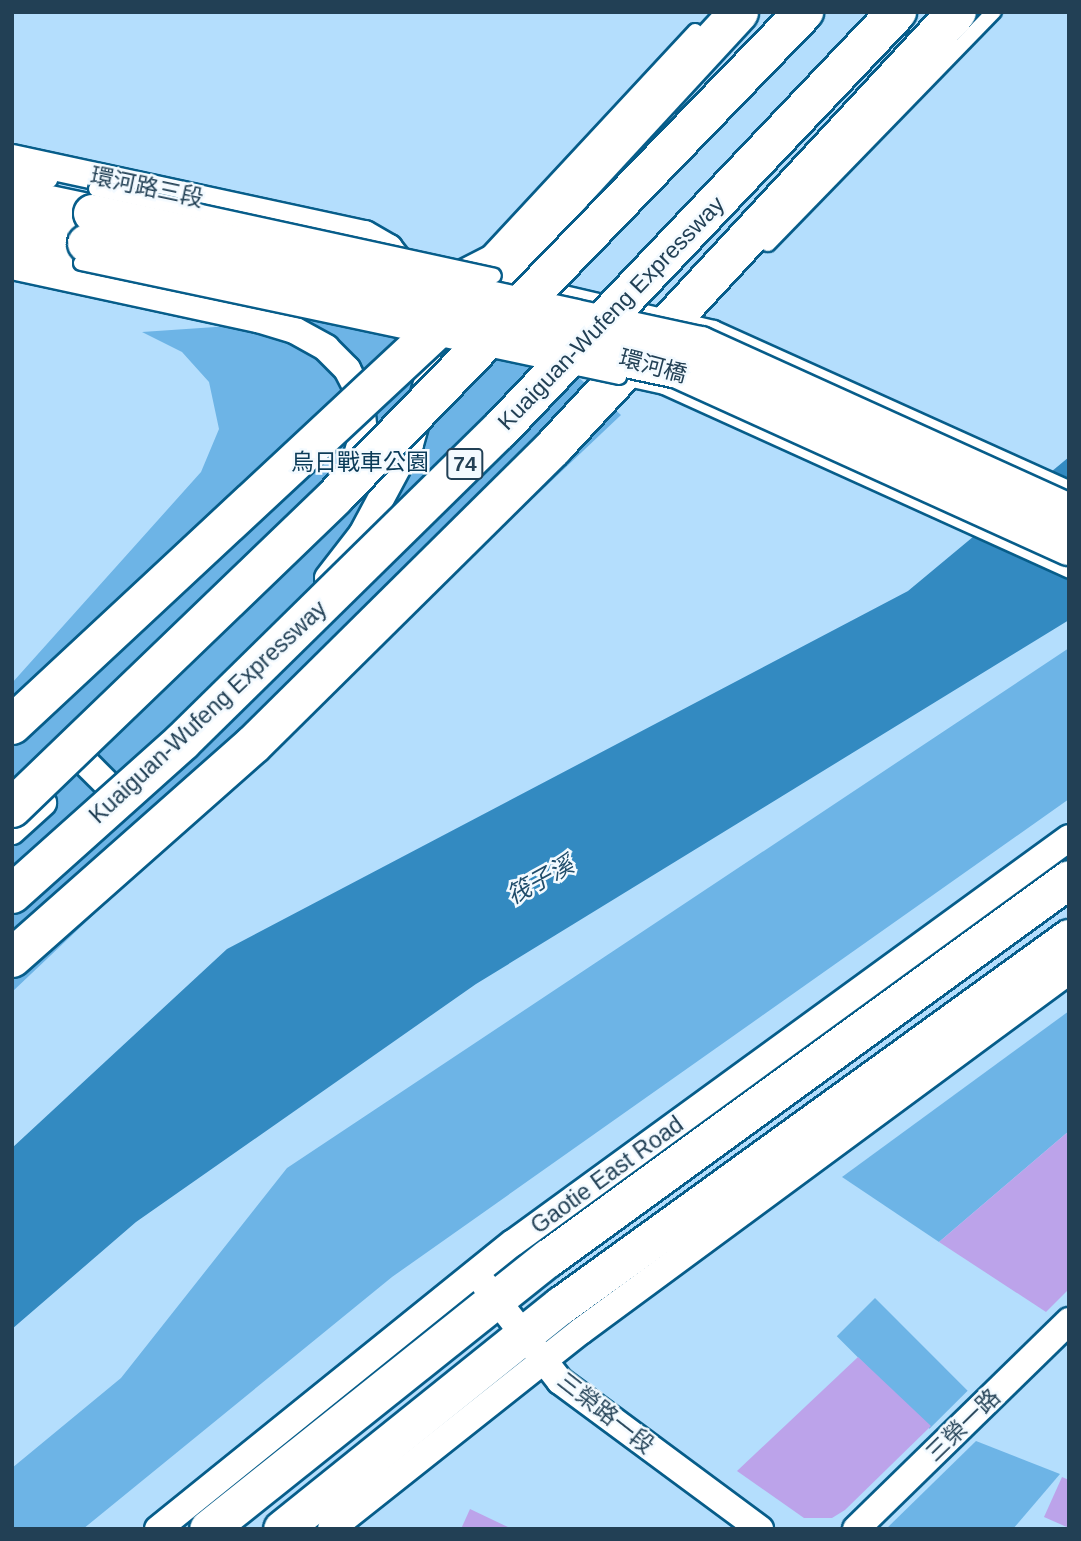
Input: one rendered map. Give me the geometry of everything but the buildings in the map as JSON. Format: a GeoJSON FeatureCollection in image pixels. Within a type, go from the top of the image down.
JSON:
{"type":"FeatureCollection","features":[{"type":"Feature","properties":{"kind":"highway"},"geometry":{"type":"LineString","coordinates":[[12,808],[335,497],[804,12]]}},
{"type":"Feature","properties":{"kind":"highway","name":"Kuaiguan-Wufeng Expressway"},"geometry":{"type":"LineString","coordinates":[[12,894],[183,741],[499,430],[897,12]]}},
{"type":"Feature","properties":{"kind":"highway","name":"74"},"geometry":{"type":"LineString","coordinates":[[12,957],[254,744],[655,342],[957,12]]}},
{"type":"Feature","properties":{"kind":"highway"},"geometry":{"type":"LineString","coordinates":[[12,724],[461,299],[721,17]]}},
{"type":"Feature","properties":{"kind":"street","name":"環河路三段"},"geometry":{"type":"LineString","coordinates":[[12,159],[365,234],[389,247],[413,278],[432,322],[432,365],[410,444],[362,534],[323,584],[12,872]]}},
{"type":"Feature","properties":{"kind":"street","name":"環河路三段"},"geometry":{"type":"LineString","coordinates":[[12,195],[89,227]]}},
{"type":"Feature","properties":{"kind":"street"},"geometry":{"type":"LineString","coordinates":[[258,319],[281,216]]}},
{"type":"Feature","properties":{"kind":"street"},"geometry":{"type":"LineString","coordinates":[[12,227],[89,227]]}},
{"type":"Feature","properties":{"kind":"street","name":"環河橋"},"geometry":{"type":"LineString","coordinates":[[89,227],[461,299],[655,342],[719,353],[1069,512]]}},
{"type":"Feature","properties":{"kind":"street"},"geometry":{"type":"LineString","coordinates":[[12,266],[258,319],[294,330],[326,348],[346,369],[360,395],[364,431],[355,466],[332,514],[298,557],[12,831]]}},
{"type":"Feature","properties":{"kind":"street","name":"環河橋"},"geometry":{"type":"LineString","coordinates":[[655,342],[678,369],[1069,547]]}},
{"type":"Feature","properties":{"kind":"street"},"geometry":{"type":"LineString","coordinates":[[364,431],[381,415],[392,416],[408,432],[410,444]]}},
{"type":"Feature","properties":{"kind":"street"},"geometry":{"type":"LineString","coordinates":[[86,763],[108,785]]}},
{"type":"Feature","properties":{"kind":"street","name":"Gaotie East Road"},"geometry":{"type":"LineString","coordinates":[[158,1529],[485,1285],[1069,838]]}},
{"type":"Feature","properties":{"kind":"street","name":"Gaotie East Road"},"geometry":{"type":"LineString","coordinates":[[208,1529],[485,1285],[1069,879]]}},
{"type":"Feature","properties":{"kind":"street"},"geometry":{"type":"LineString","coordinates":[[331,1529],[534,1347],[1069,938]]}},
{"type":"Feature","properties":{"kind":"street"},"geometry":{"type":"LineString","coordinates":[[282,1529],[534,1347],[1069,971]]}},
{"type":"Feature","properties":{"kind":"street","name":"三榮路一段"},"geometry":{"type":"LineString","coordinates":[[485,1285],[560,1381],[761,1529]]}},
{"type":"Feature","properties":{"kind":"street","name":"三榮一路"},"geometry":{"type":"LineString","coordinates":[[856,1529],[1069,1321]]}},
{"type":"Feature","properties":{"kind":"lane"},"geometry":{"type":"LineString","coordinates":[[759,253],[994,12]]}},
{"type":"Feature","properties":{"kind":"lane"},"geometry":{"type":"LineString","coordinates":[[12,172],[89,227],[461,299],[655,342],[729,334],[1069,488]]}},
{"type":"Feature","properties":{"kind":"lane"},"geometry":{"type":"LineString","coordinates":[[12,248],[89,227]]}},
{"type":"Feature","properties":{"kind":"lane"},"geometry":{"type":"LineString","coordinates":[[655,342],[720,292]]}},
{"type":"Feature","properties":{"kind":"lane"},"geometry":{"type":"LineString","coordinates":[[655,342],[664,387],[1069,571]]}},
{"type":"Feature","properties":{"kind":"green space","name":"烏日戰車公園"},"geometry":{"type":"Polygon","coordinates":[[[500,308],[621,415],[12,992],[12,683],[201,472],[219,429],[209,382],[182,352],[142,332],[500,308]]]}},
{"type":"Feature","properties":{"kind":"green space"},"geometry":{"type":"Polygon","coordinates":[[[1069,648],[1069,799],[392,1277],[83,1529],[12,1529],[12,1468],[121,1378],[287,1168],[1069,648]]]}},
{"type":"Feature","properties":{"kind":"green space"},"geometry":{"type":"Polygon","coordinates":[[[1069,1011],[1069,1131],[939,1242],[842,1177],[1069,1011]]]}},
{"type":"Feature","properties":{"kind":"green space"},"geometry":{"type":"Polygon","coordinates":[[[875,1298],[968,1391],[929,1429],[837,1336],[875,1298]]]}},
{"type":"Feature","properties":{"kind":"green space"},"geometry":{"type":"Polygon","coordinates":[[[976,1441],[1060,1474],[1013,1529],[886,1529],[976,1441]]]}},
{"type":"Feature","properties":{"kind":"water","name":"筏子溪"},"geometry":{"type":"Polygon","coordinates":[[[1069,457],[1069,620],[476,984],[136,1222],[12,1329],[12,1148],[227,949],[908,591],[1069,457]]]}}]}
